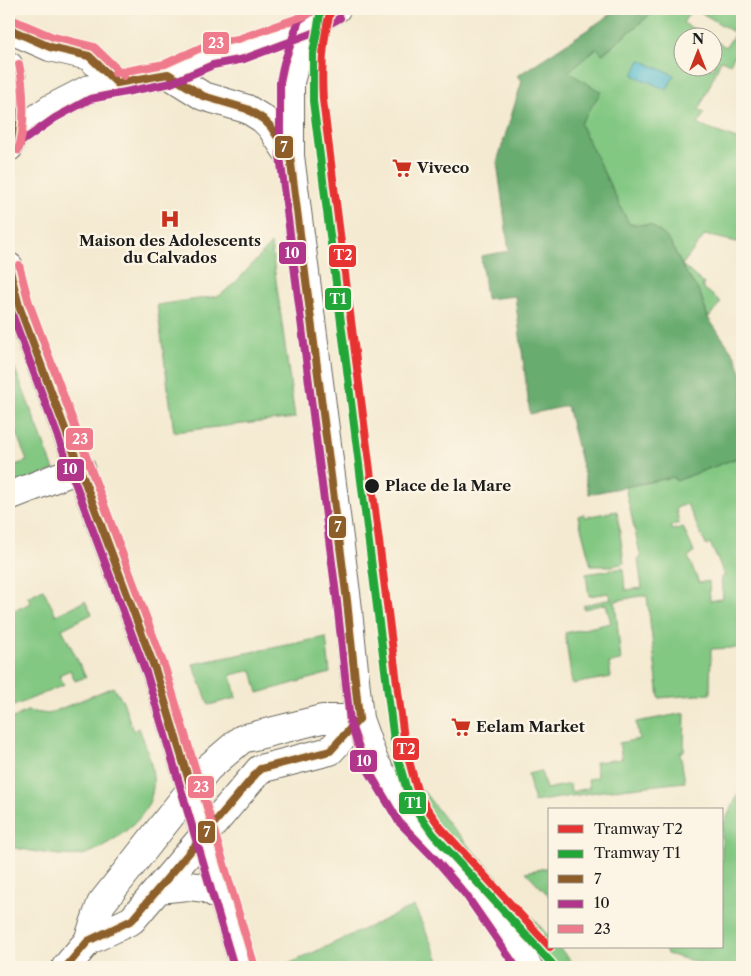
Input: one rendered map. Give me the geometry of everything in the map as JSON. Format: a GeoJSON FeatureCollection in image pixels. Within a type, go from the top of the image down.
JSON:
{"type":"FeatureCollection","features":[{"type":"Feature","properties":{"kind":"main road"},"geometry":{"type":"LineString","coordinates":[[11,142],[65,100],[87,90],[168,74],[210,55],[241,48],[308,25],[336,9]]}},
{"type":"Feature","properties":{"kind":"main road"},"geometry":{"type":"LineString","coordinates":[[308,25],[290,82],[290,156],[347,601],[359,720],[374,761],[408,817],[444,854],[474,889],[528,967]]}},
{"type":"Feature","properties":{"kind":"main road"},"geometry":{"type":"LineString","coordinates":[[9,29],[50,47],[89,56],[117,83]]}},
{"type":"Feature","properties":{"kind":"main road"},"geometry":{"type":"LineString","coordinates":[[9,66],[12,78],[11,142]]}},
{"type":"Feature","properties":{"kind":"main road"},"geometry":{"type":"LineString","coordinates":[[168,74],[203,96],[247,110],[262,119],[271,127],[290,156]]}},
{"type":"Feature","properties":{"kind":"main road"},"geometry":{"type":"LineString","coordinates":[[9,267],[19,306],[156,672],[244,967]]}},
{"type":"Feature","properties":{"kind":"main road"},"geometry":{"type":"LineString","coordinates":[[9,496],[81,468]]}},
{"type":"Feature","properties":{"kind":"main road"},"geometry":{"type":"LineString","coordinates":[[66,967],[88,941],[101,904],[208,768],[242,739],[322,720],[359,720]]}},
{"type":"Feature","properties":{"kind":"main road"},"geometry":{"type":"LineString","coordinates":[[88,941],[132,920],[260,769],[330,751],[359,720]]}},
{"type":"Feature","properties":{"kind":"main road"},"geometry":{"type":"LineString","coordinates":[[158,889],[188,886],[206,888],[223,898]]}},
{"type":"Feature","properties":{"kind":"green space"},"geometry":{"type":"Polygon","coordinates":[[[619,9],[657,9],[602,54],[597,48],[568,72],[601,92],[580,124],[629,224],[651,225],[665,236],[684,270],[700,293],[708,318],[736,357],[742,375],[742,456],[676,481],[674,477],[589,494],[567,406],[530,414],[515,296],[486,299],[481,256],[509,251],[497,162],[522,81],[517,76],[619,9]]]}},
{"type":"Feature","properties":{"kind":"green space"},"geometry":{"type":"Polygon","coordinates":[[[657,9],[692,9],[683,23],[692,28],[674,28],[674,78],[713,78],[699,110],[704,113],[698,125],[742,141],[742,243],[705,235],[682,265],[704,284],[702,287],[721,302],[708,318],[700,293],[684,270],[665,236],[651,225],[629,224],[580,124],[567,72],[597,48],[603,54],[657,9]]]}},
{"type":"Feature","properties":{"kind":"green space"},"geometry":{"type":"Polygon","coordinates":[[[695,9],[742,9],[742,60],[734,56],[730,64],[724,61],[724,46],[726,47],[735,33],[695,9]]]}},
{"type":"Feature","properties":{"kind":"green space"},"geometry":{"type":"Polygon","coordinates":[[[271,244],[295,418],[174,432],[157,305],[219,296],[236,282],[271,244]]]}},
{"type":"Feature","properties":{"kind":"green space"},"geometry":{"type":"Polygon","coordinates":[[[9,356],[54,470],[9,487],[9,467],[27,461],[9,414],[9,356]]]}},
{"type":"Feature","properties":{"kind":"green space"},"geometry":{"type":"Polygon","coordinates":[[[742,456],[742,643],[734,649],[711,649],[710,694],[659,698],[647,596],[615,601],[621,661],[609,663],[611,677],[572,684],[565,633],[611,623],[606,604],[584,609],[584,605],[611,599],[609,593],[589,596],[586,574],[623,568],[625,590],[642,588],[638,559],[641,558],[625,487],[674,477],[676,481],[742,456]],[[687,504],[676,508],[679,523],[670,527],[672,530],[683,527],[694,552],[688,557],[699,583],[709,581],[710,601],[723,598],[721,577],[725,576],[710,543],[706,545],[687,504]]]}},
{"type":"Feature","properties":{"kind":"green space"},"geometry":{"type":"Polygon","coordinates":[[[617,511],[624,563],[613,566],[591,566],[578,516],[584,514],[585,517],[617,511]]]}},
{"type":"Feature","properties":{"kind":"green space"},"geometry":{"type":"Polygon","coordinates":[[[43,589],[56,615],[85,601],[92,614],[62,629],[86,677],[75,681],[70,670],[59,675],[64,685],[9,708],[9,608],[11,612],[31,603],[28,597],[43,589]]]}},
{"type":"Feature","properties":{"kind":"green space"},"geometry":{"type":"Polygon","coordinates":[[[326,637],[330,673],[258,693],[252,670],[231,675],[236,698],[209,705],[193,664],[326,637]]]}},
{"type":"Feature","properties":{"kind":"green space"},"geometry":{"type":"Polygon","coordinates":[[[113,687],[123,701],[133,731],[139,728],[150,760],[153,787],[144,812],[134,824],[119,836],[86,854],[74,856],[9,847],[9,720],[27,711],[48,714],[113,687]]]}},
{"type":"Feature","properties":{"kind":"green space"},"geometry":{"type":"Polygon","coordinates":[[[685,713],[684,751],[680,752],[685,782],[603,791],[534,802],[528,774],[541,771],[546,789],[570,784],[571,792],[589,788],[588,779],[597,777],[595,762],[622,759],[619,743],[639,739],[636,722],[685,713]]]}},
{"type":"Feature","properties":{"kind":"green space"},"geometry":{"type":"Polygon","coordinates":[[[406,775],[424,792],[450,826],[548,936],[548,948],[559,948],[577,967],[537,967],[396,784],[406,775]]]}},
{"type":"Feature","properties":{"kind":"green space"},"geometry":{"type":"Polygon","coordinates":[[[742,786],[742,967],[715,967],[667,954],[665,948],[724,948],[724,823],[742,786]]]}},
{"type":"Feature","properties":{"kind":"green space"},"geometry":{"type":"Polygon","coordinates":[[[548,867],[548,895],[526,872],[548,867]]]}},
{"type":"Feature","properties":{"kind":"green space"},"geometry":{"type":"Polygon","coordinates":[[[414,906],[442,967],[282,967],[414,906]]]}},
{"type":"Feature","properties":{"kind":"water"},"geometry":{"type":"Polygon","coordinates":[[[640,60],[674,75],[667,90],[633,75],[640,60]]]}},
{"type":"Feature","properties":{"kind":"tram line","name":"T1"},"geometry":{"type":"LineString","coordinates":[[321,9],[313,53],[313,101],[395,749],[408,794],[418,813],[433,834],[555,967]]}},
{"type":"Feature","properties":{"kind":"tram line","name":"T2"},"geometry":{"type":"LineString","coordinates":[[331,9],[323,54],[323,100],[405,746],[417,790],[441,828],[548,945]]}},
{"type":"Feature","properties":{"kind":"transit line","name":"10"},"geometry":{"type":"LineString","coordinates":[[316,9],[299,20],[284,63],[280,82],[280,156],[337,602],[350,722],[365,765],[399,822],[437,861],[466,895],[516,967]]}},
{"type":"Feature","properties":{"kind":"transit line","name":"23"},"geometry":{"type":"LineString","coordinates":[[115,73],[165,64],[207,45],[238,39],[304,16],[316,9]]}},
{"type":"Feature","properties":{"kind":"transit line","name":"10"},"geometry":{"type":"LineString","coordinates":[[18,150],[21,142],[55,118],[90,99],[171,83],[213,65],[244,59],[311,34],[340,18]]}},
{"type":"Feature","properties":{"kind":"transit line","name":"23"},"geometry":{"type":"LineString","coordinates":[[13,20],[53,37],[94,47],[124,76]]}},
{"type":"Feature","properties":{"kind":"transit line","name":"7"},"geometry":{"type":"LineString","coordinates":[[9,29],[50,47],[89,56],[117,83]]}},
{"type":"Feature","properties":{"kind":"transit line","name":"23"},"geometry":{"type":"LineString","coordinates":[[18,150],[21,141],[23,107],[19,64]]}},
{"type":"Feature","properties":{"kind":"transit line","name":"7"},"geometry":{"type":"LineString","coordinates":[[9,66],[14,107],[13,129],[9,147]]}},
{"type":"Feature","properties":{"kind":"transit line","name":"7"},"geometry":{"type":"LineString","coordinates":[[117,83],[168,74],[203,96],[247,109],[263,119],[271,127],[290,156],[347,601],[359,719]]}},
{"type":"Feature","properties":{"kind":"transit line","name":"23"},"geometry":{"type":"LineString","coordinates":[[19,265],[29,303],[165,668],[254,964]]}},
{"type":"Feature","properties":{"kind":"transit line","name":"7"},"geometry":{"type":"LineString","coordinates":[[9,267],[19,306],[156,672],[192,791]]}},
{"type":"Feature","properties":{"kind":"transit line","name":"10"},"geometry":{"type":"LineString","coordinates":[[9,306],[147,675],[234,967]]}},
{"type":"Feature","properties":{"kind":"transit line","name":"7"},"geometry":{"type":"LineString","coordinates":[[66,967],[88,941],[132,920],[260,769],[330,751],[359,719]]}},
{"type":"Feature","properties":{"kind":"place","name":"Viveco"},"geometry":{"type":"Point","coordinates":[402,168]}},
{"type":"Feature","properties":{"kind":"place","name":"Maison des Adolescents du Calvados"},"geometry":{"type":"Point","coordinates":[170,219]}},
{"type":"Feature","properties":{"kind":"place","name":"Place de la Mare"},"geometry":{"type":"Point","coordinates":[372,486]}},
{"type":"Feature","properties":{"kind":"place","name":"Eelam Market"},"geometry":{"type":"Point","coordinates":[461,727]}}]}
